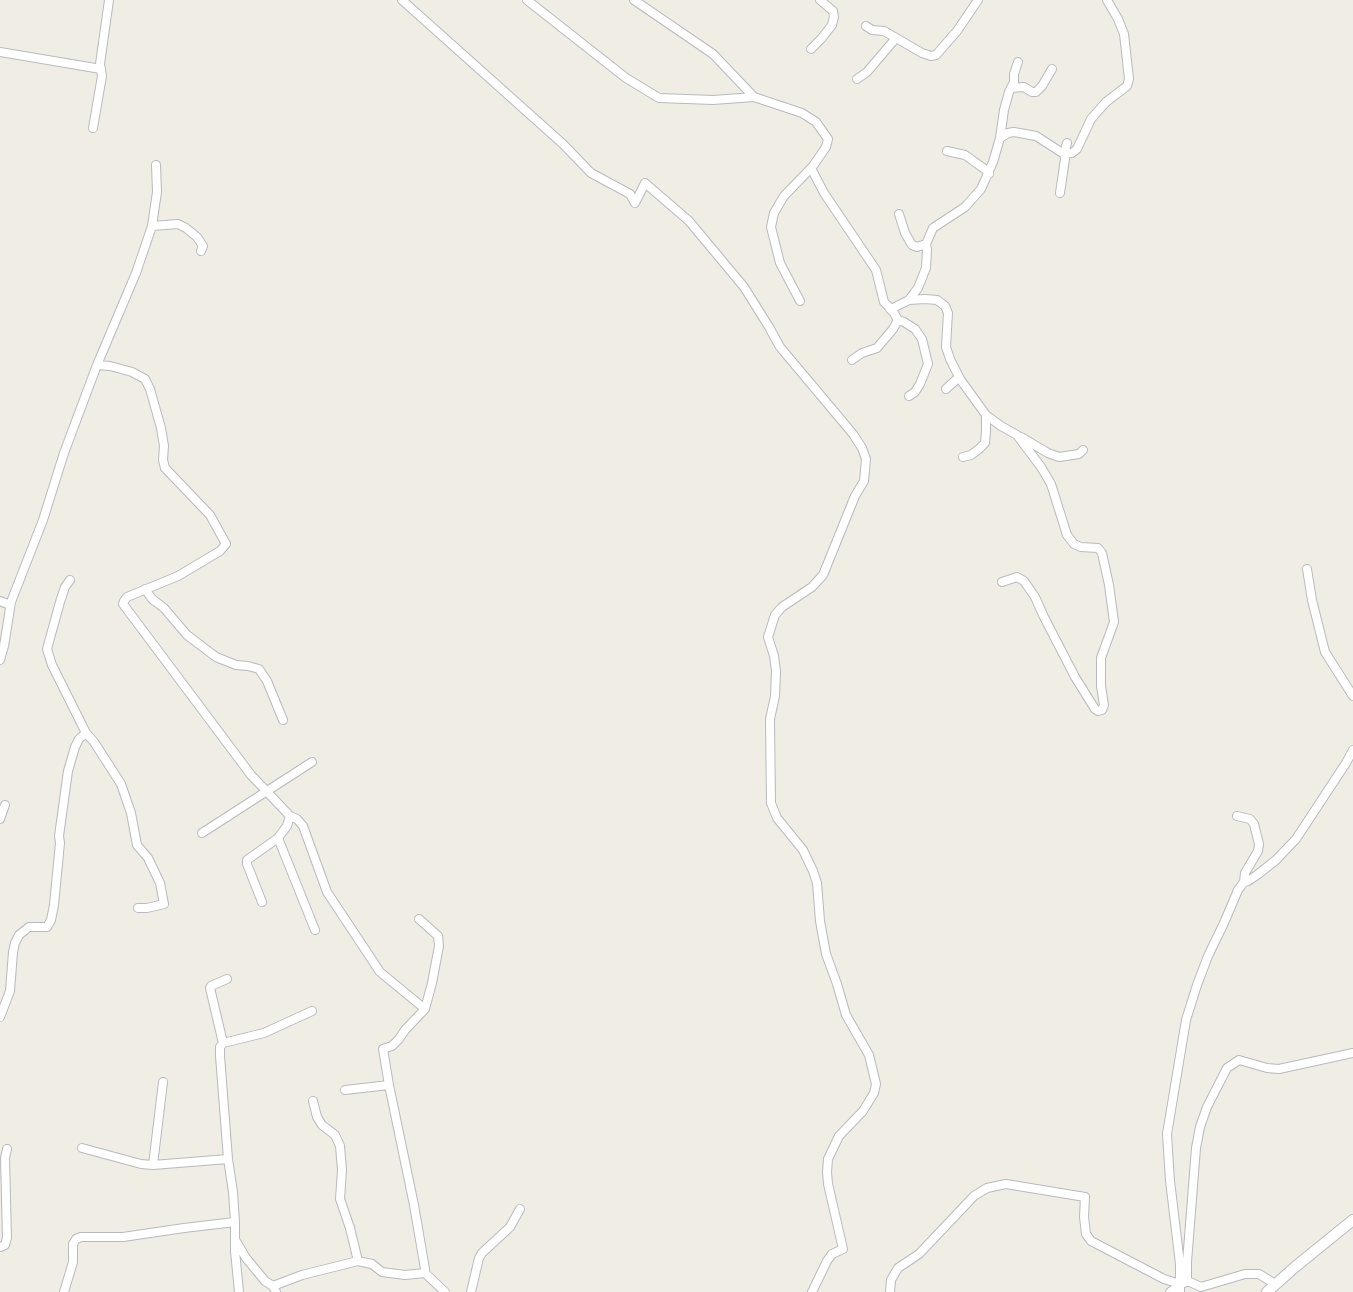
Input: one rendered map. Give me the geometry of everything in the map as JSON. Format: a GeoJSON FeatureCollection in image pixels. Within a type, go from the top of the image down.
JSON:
{"type":"FeatureCollection","features":[{"type":"Feature","properties":{"kind":"street"},"geometry":{"type":"LineString","coordinates":[[93,128],[102,76],[101,51],[108,0]]}},
{"type":"Feature","properties":{"kind":"street"},"geometry":{"type":"LineString","coordinates":[[402,0],[564,144],[592,173],[630,194],[635,203],[645,183],[689,221],[744,287],[780,348],[853,434],[862,448],[866,459],[864,481],[850,509],[823,575],[812,586],[782,607],[775,615],[768,638],[774,656],[776,671],[775,696],[770,719],[771,803],[777,818],[803,850],[813,871],[826,954],[846,1015],[869,1055],[875,1073],[876,1084],[874,1094],[863,1111],[839,1136],[828,1159],[828,1184],[844,1249],[832,1254],[812,1292]]}},
{"type":"Feature","properties":{"kind":"street"},"geometry":{"type":"LineString","coordinates":[[527,0],[632,82],[660,98],[713,100],[754,97],[809,116],[822,128],[828,139],[826,147],[811,168],[784,196],[774,213],[771,227],[780,264],[800,301]]}},
{"type":"Feature","properties":{"kind":"street"},"geometry":{"type":"LineString","coordinates":[[634,0],[713,54],[754,97]]}},
{"type":"Feature","properties":{"kind":"street"},"geometry":{"type":"LineString","coordinates":[[811,49],[828,31],[834,17],[833,11],[820,0]]}},
{"type":"Feature","properties":{"kind":"street"},"geometry":{"type":"LineString","coordinates":[[866,26],[872,30],[884,31],[922,53],[931,56],[936,55],[957,31],[978,0]]}},
{"type":"Feature","properties":{"kind":"street"},"geometry":{"type":"LineString","coordinates":[[1000,138],[1008,132],[1036,136],[1064,154],[1072,153],[1077,149],[1091,119],[1106,102],[1127,86],[1129,79],[1124,34],[1107,0]]}},
{"type":"Feature","properties":{"kind":"street"},"geometry":{"type":"LineString","coordinates":[[858,79],[867,72],[896,38]]}},
{"type":"Feature","properties":{"kind":"street"},"geometry":{"type":"LineString","coordinates":[[0,52],[101,69]]}},
{"type":"Feature","properties":{"kind":"street"},"geometry":{"type":"LineString","coordinates":[[909,300],[918,288],[926,268],[926,244],[933,228],[964,207],[981,189],[989,174],[1000,138],[1004,110],[1014,82],[1014,74],[1018,62]]}},
{"type":"Feature","properties":{"kind":"street"},"geometry":{"type":"LineString","coordinates":[[1011,88],[1024,87],[1032,92],[1036,92],[1052,69]]}},
{"type":"Feature","properties":{"kind":"street"},"geometry":{"type":"LineString","coordinates":[[1060,193],[1065,159],[1064,154],[1067,144]]}},
{"type":"Feature","properties":{"kind":"street"},"geometry":{"type":"LineString","coordinates":[[947,151],[966,155],[989,174]]}},
{"type":"Feature","properties":{"kind":"street"},"geometry":{"type":"LineString","coordinates":[[0,660],[10,605],[43,520],[64,453],[97,365],[136,273],[152,226],[157,192],[156,165]]}},
{"type":"Feature","properties":{"kind":"street"},"geometry":{"type":"LineString","coordinates":[[811,168],[820,186],[876,270],[884,302],[894,312],[898,320],[915,329],[922,339],[928,364],[920,384],[910,396]]}},
{"type":"Feature","properties":{"kind":"street"},"geometry":{"type":"LineString","coordinates":[[899,214],[905,233],[912,245],[926,244]]}},
{"type":"Feature","properties":{"kind":"street"},"geometry":{"type":"LineString","coordinates":[[152,226],[178,224],[197,237],[203,246],[202,251]]}},
{"type":"Feature","properties":{"kind":"street"},"geometry":{"type":"LineString","coordinates":[[890,309],[909,300],[937,300],[945,306],[948,313],[946,347],[950,359],[959,376],[986,415],[1001,426],[1048,453],[1059,457],[1079,454],[1083,450]]}},
{"type":"Feature","properties":{"kind":"street"},"geometry":{"type":"LineString","coordinates":[[852,360],[862,353],[877,348],[898,320]]}},
{"type":"Feature","properties":{"kind":"street"},"geometry":{"type":"LineString","coordinates":[[97,365],[110,366],[132,372],[145,379],[150,389],[160,428],[164,446],[163,460],[165,468],[210,514],[226,544],[220,552],[178,576],[127,596],[124,604],[251,775],[290,816],[297,819],[303,826],[327,892],[380,972],[425,1009]]}},
{"type":"Feature","properties":{"kind":"street"},"geometry":{"type":"LineString","coordinates":[[946,389],[959,376]]}},
{"type":"Feature","properties":{"kind":"street"},"geometry":{"type":"LineString","coordinates":[[963,457],[971,455],[985,442],[986,415]]}},
{"type":"Feature","properties":{"kind":"street"},"geometry":{"type":"LineString","coordinates":[[1002,582],[1017,577],[1024,581],[1035,597],[1075,677],[1095,709],[1098,711],[1102,710],[1104,705],[1101,686],[1101,658],[1114,622],[1109,584],[1102,553],[1098,548],[1081,547],[1074,544],[1067,535],[1051,484],[1017,435]]}},
{"type":"Feature","properties":{"kind":"street"},"geometry":{"type":"LineString","coordinates":[[1307,569],[1312,600],[1325,652],[1353,696]]}},
{"type":"Feature","properties":{"kind":"street"},"geometry":{"type":"LineString","coordinates":[[70,580],[65,587],[60,602],[48,649],[52,665],[86,733],[94,742],[121,784],[131,812],[137,844],[148,858],[160,883],[164,904],[138,908]]}},
{"type":"Feature","properties":{"kind":"street"},"geometry":{"type":"LineString","coordinates":[[145,589],[152,599],[164,608],[187,634],[216,657],[236,665],[259,669],[267,681],[283,720]]}},
{"type":"Feature","properties":{"kind":"street"},"geometry":{"type":"LineString","coordinates":[[0,601],[10,605]]}},
{"type":"Feature","properties":{"kind":"street"},"geometry":{"type":"LineString","coordinates":[[0,1013],[10,991],[13,952],[19,935],[30,927],[47,926],[51,920],[60,843],[59,836],[68,771],[75,747],[79,739],[86,733]]}},
{"type":"Feature","properties":{"kind":"street"},"geometry":{"type":"LineString","coordinates":[[1244,882],[1257,875],[1276,860],[1296,839],[1353,750]]}},
{"type":"Feature","properties":{"kind":"street"},"geometry":{"type":"LineString","coordinates":[[202,832],[312,762]]}},
{"type":"Feature","properties":{"kind":"street"},"geometry":{"type":"LineString","coordinates":[[0,819],[5,805]]}},
{"type":"Feature","properties":{"kind":"street"},"geometry":{"type":"LineString","coordinates":[[262,902],[247,860],[278,838],[287,826],[290,816]]}},
{"type":"Feature","properties":{"kind":"street"},"geometry":{"type":"LineString","coordinates":[[1183,1286],[1167,1150],[1168,1126],[1186,1020],[1197,985],[1238,890],[1244,882],[1245,873],[1258,851],[1259,844],[1254,824],[1250,819],[1237,816]]}},
{"type":"Feature","properties":{"kind":"street"},"geometry":{"type":"LineString","coordinates":[[278,838],[315,930]]}},
{"type":"Feature","properties":{"kind":"street"},"geometry":{"type":"LineString","coordinates":[[419,919],[438,936],[432,983],[425,1009],[392,1046],[383,1049],[414,1205],[425,1273],[444,1292]]}},
{"type":"Feature","properties":{"kind":"street"},"geometry":{"type":"LineString","coordinates":[[223,1043],[210,986],[227,979]]}},
{"type":"Feature","properties":{"kind":"street"},"geometry":{"type":"LineString","coordinates":[[239,1292],[234,1251],[236,1241],[235,1222],[228,1160],[220,1047],[223,1043],[264,1032],[312,1011]]}},
{"type":"Feature","properties":{"kind":"street"},"geometry":{"type":"LineString","coordinates":[[1170,1292],[1183,1286],[1186,1278],[1196,1148],[1200,1127],[1227,1068],[1239,1060],[1267,1068],[1279,1069],[1353,1053]]}},
{"type":"Feature","properties":{"kind":"street"},"geometry":{"type":"LineString","coordinates":[[153,1166],[163,1082]]}},
{"type":"Feature","properties":{"kind":"street"},"geometry":{"type":"LineString","coordinates":[[345,1090],[389,1085]]}},
{"type":"Feature","properties":{"kind":"street"},"geometry":{"type":"LineString","coordinates":[[313,1101],[317,1117],[322,1125],[335,1134],[340,1146],[342,1170],[340,1199],[358,1260]]}},
{"type":"Feature","properties":{"kind":"street"},"geometry":{"type":"LineString","coordinates":[[82,1148],[153,1166],[228,1160]]}},
{"type":"Feature","properties":{"kind":"street"},"geometry":{"type":"LineString","coordinates":[[0,1247],[5,1245],[7,1238],[6,1149]]}},
{"type":"Feature","properties":{"kind":"street"},"geometry":{"type":"LineString","coordinates":[[890,1292],[891,1280],[898,1268],[924,1250],[974,1196],[987,1188],[1006,1184],[1085,1197],[1084,1217],[1086,1234],[1091,1240],[1164,1279],[1183,1286],[1201,1287],[1245,1274],[1259,1274],[1271,1288],[1353,1220]]}},
{"type":"Feature","properties":{"kind":"street"},"geometry":{"type":"LineString","coordinates":[[471,1292],[478,1258],[510,1227],[520,1209]]}},
{"type":"Feature","properties":{"kind":"street"},"geometry":{"type":"LineString","coordinates":[[64,1292],[73,1262],[73,1244],[81,1237],[123,1237],[235,1222]]}},
{"type":"Feature","properties":{"kind":"street"},"geometry":{"type":"LineString","coordinates":[[236,1241],[246,1258],[274,1289],[302,1274],[358,1260],[372,1264],[382,1272],[405,1275],[425,1273]]}}]}
